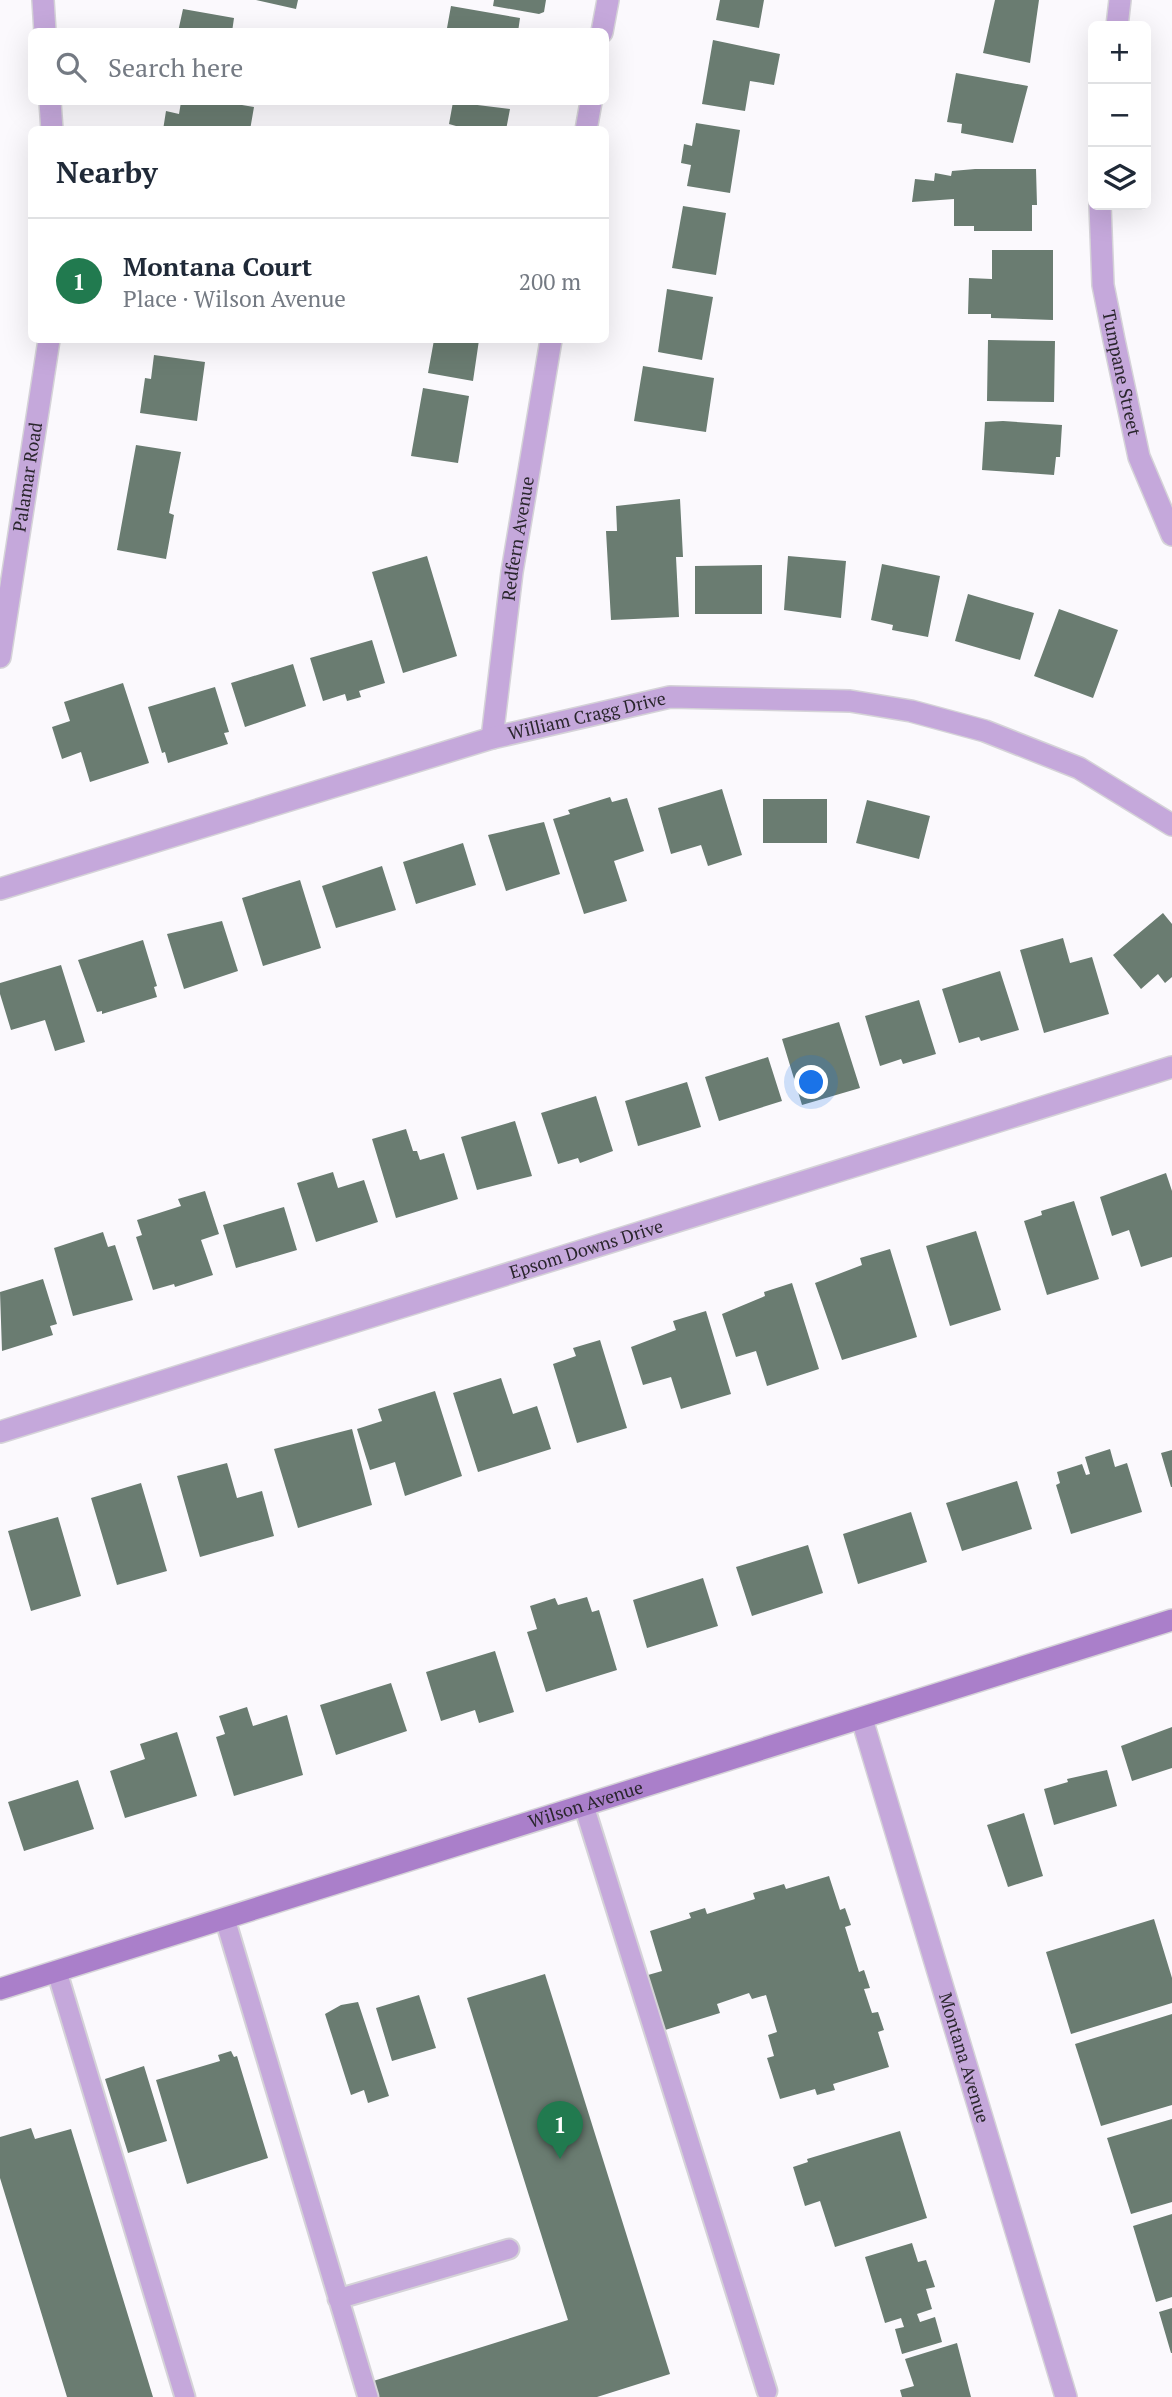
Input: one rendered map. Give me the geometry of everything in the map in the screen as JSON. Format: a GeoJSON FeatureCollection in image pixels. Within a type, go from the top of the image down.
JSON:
{"type":"FeatureCollection","features":[{"type":"Feature","properties":{"kind":"main road","name":"Wilson Avenue"},"geometry":{"type":"LineString","coordinates":[[0,1989],[862,1720],[1172,1620]]}},
{"type":"Feature","properties":{"kind":"street"},"geometry":{"type":"LineString","coordinates":[[43,0],[45,28]]}},
{"type":"Feature","properties":{"kind":"street"},"geometry":{"type":"LineString","coordinates":[[604,28],[608,0]]}},
{"type":"Feature","properties":{"kind":"street"},"geometry":{"type":"LineString","coordinates":[[1118,21],[1120,0]]}},
{"type":"Feature","properties":{"kind":"street"},"geometry":{"type":"LineString","coordinates":[[50,105],[52,126]]}},
{"type":"Feature","properties":{"kind":"street"},"geometry":{"type":"LineString","coordinates":[[587,126],[590,105]]}},
{"type":"Feature","properties":{"kind":"street","name":"Tumpane Street"},"geometry":{"type":"LineString","coordinates":[[1100,210],[1103,285],[1139,457],[1172,535]]}},
{"type":"Feature","properties":{"kind":"street","name":"Palamar Road"},"geometry":{"type":"LineString","coordinates":[[0,657],[49,343]]}},
{"type":"Feature","properties":{"kind":"street","name":"Redfern Avenue"},"geometry":{"type":"LineString","coordinates":[[492,738],[512,572],[550,343]]}},
{"type":"Feature","properties":{"kind":"street","name":"William Cragg Drive"},"geometry":{"type":"LineString","coordinates":[[0,889],[492,738],[670,697],[850,701],[911,711],[985,731],[1079,768],[1172,825]]}},
{"type":"Feature","properties":{"kind":"street","name":"Epsom Downs Drive"},"geometry":{"type":"LineString","coordinates":[[0,1433],[1172,1067]]}},
{"type":"Feature","properties":{"kind":"street","name":"Montana Avenue"},"geometry":{"type":"LineString","coordinates":[[862,1720],[1066,2397]]}},
{"type":"Feature","properties":{"kind":"lane"},"geometry":{"type":"LineString","coordinates":[[584,1806],[767,2391]]}},
{"type":"Feature","properties":{"kind":"lane"},"geometry":{"type":"LineString","coordinates":[[225,1919],[368,2397]]}},
{"type":"Feature","properties":{"kind":"lane"},"geometry":{"type":"LineString","coordinates":[[57,1972],[185,2397]]}},
{"type":"Feature","properties":{"kind":"lane"},"geometry":{"type":"LineString","coordinates":[[338,2299],[509,2249]]}},
{"type":"Feature","properties":{"kind":"building"},"geometry":{"type":"Polygon","coordinates":[[[256,0],[298,0],[296,9],[256,0]]]}},
{"type":"Feature","properties":{"kind":"building"},"geometry":{"type":"Polygon","coordinates":[[[494,0],[546,0],[544,12],[539,14],[493,6],[494,0]]]}},
{"type":"Feature","properties":{"kind":"building"},"geometry":{"type":"Polygon","coordinates":[[[720,0],[764,0],[759,28],[716,20],[720,0]]]}},
{"type":"Feature","properties":{"kind":"building"},"geometry":{"type":"Polygon","coordinates":[[[995,0],[1039,0],[1030,63],[983,53],[995,0]]]}},
{"type":"Feature","properties":{"kind":"building"},"geometry":{"type":"Polygon","coordinates":[[[451,6],[520,18],[519,28],[447,28],[451,6]]]}},
{"type":"Feature","properties":{"kind":"building"},"geometry":{"type":"Polygon","coordinates":[[[183,9],[234,18],[233,28],[179,28],[183,9]]]}},
{"type":"Feature","properties":{"kind":"building"},"geometry":{"type":"Polygon","coordinates":[[[713,40],[780,54],[774,85],[750,81],[745,111],[702,104],[713,40]]]}},
{"type":"Feature","properties":{"kind":"building"},"geometry":{"type":"Polygon","coordinates":[[[956,73],[1028,86],[1013,143],[961,133],[962,124],[947,122],[956,73]]]}},
{"type":"Feature","properties":{"kind":"building"},"geometry":{"type":"Polygon","coordinates":[[[180,105],[254,107],[251,126],[164,126],[166,111],[179,114],[180,105]]]}},
{"type":"Feature","properties":{"kind":"building"},"geometry":{"type":"Polygon","coordinates":[[[452,105],[510,109],[507,126],[449,124],[452,105]]]}},
{"type":"Feature","properties":{"kind":"building"},"geometry":{"type":"Polygon","coordinates":[[[696,123],[740,130],[730,193],[687,186],[691,165],[681,163],[684,144],[692,146],[696,123]]]}},
{"type":"Feature","properties":{"kind":"building"},"geometry":{"type":"Polygon","coordinates":[[[1036,169],[1037,205],[1032,205],[1032,231],[974,231],[974,226],[954,226],[954,199],[912,202],[915,179],[934,181],[935,173],[951,176],[952,171],[1036,169]]]}},
{"type":"Feature","properties":{"kind":"building"},"geometry":{"type":"Polygon","coordinates":[[[683,206],[726,213],[716,275],[672,268],[683,206]]]}},
{"type":"Feature","properties":{"kind":"building"},"geometry":{"type":"Polygon","coordinates":[[[992,250],[1053,250],[1053,320],[991,318],[991,314],[968,314],[969,278],[992,279],[992,250]]]}},
{"type":"Feature","properties":{"kind":"building"},"geometry":{"type":"Polygon","coordinates":[[[667,289],[713,297],[702,360],[658,352],[667,289]]]}},
{"type":"Feature","properties":{"kind":"building"},"geometry":{"type":"Polygon","coordinates":[[[988,340],[1055,341],[1054,402],[987,401],[988,340]]]}},
{"type":"Feature","properties":{"kind":"building"},"geometry":{"type":"Polygon","coordinates":[[[433,343],[479,343],[473,381],[428,373],[433,343]]]}},
{"type":"Feature","properties":{"kind":"building"},"geometry":{"type":"Polygon","coordinates":[[[154,355],[205,362],[197,421],[140,413],[145,378],[151,379],[154,355]]]}},
{"type":"Feature","properties":{"kind":"building"},"geometry":{"type":"Polygon","coordinates":[[[643,366],[714,378],[706,432],[634,421],[643,366]]]}},
{"type":"Feature","properties":{"kind":"building"},"geometry":{"type":"Polygon","coordinates":[[[423,388],[469,396],[458,463],[411,456],[423,388]]]}},
{"type":"Feature","properties":{"kind":"building"},"geometry":{"type":"Polygon","coordinates":[[[985,422],[1062,425],[1060,457],[1056,457],[1054,475],[982,470],[985,422]]]}},
{"type":"Feature","properties":{"kind":"building"},"geometry":{"type":"Polygon","coordinates":[[[136,445],[181,452],[169,513],[174,515],[166,559],[117,550],[136,445]]]}},
{"type":"Feature","properties":{"kind":"building"},"geometry":{"type":"Polygon","coordinates":[[[680,499],[683,557],[676,557],[679,617],[611,620],[606,531],[617,531],[616,506],[680,499]]]}},
{"type":"Feature","properties":{"kind":"building"},"geometry":{"type":"Polygon","coordinates":[[[427,556],[457,656],[403,673],[372,572],[427,556]]]}},
{"type":"Feature","properties":{"kind":"building"},"geometry":{"type":"Polygon","coordinates":[[[788,556],[846,561],[841,618],[784,610],[788,556]]]}},
{"type":"Feature","properties":{"kind":"building"},"geometry":{"type":"Polygon","coordinates":[[[882,564],[940,576],[928,637],[892,630],[893,625],[871,620],[882,564]]]}},
{"type":"Feature","properties":{"kind":"building"},"geometry":{"type":"Polygon","coordinates":[[[762,565],[762,614],[695,614],[695,566],[762,565]]]}},
{"type":"Feature","properties":{"kind":"building"},"geometry":{"type":"Polygon","coordinates":[[[968,594],[1034,613],[1020,660],[955,641],[968,594]]]}},
{"type":"Feature","properties":{"kind":"building"},"geometry":{"type":"Polygon","coordinates":[[[1059,609],[1118,630],[1093,698],[1034,676],[1059,609]]]}},
{"type":"Feature","properties":{"kind":"building"},"geometry":{"type":"Polygon","coordinates":[[[372,640],[385,683],[359,691],[361,697],[347,701],[345,694],[323,701],[310,658],[372,640]]]}},
{"type":"Feature","properties":{"kind":"building"},"geometry":{"type":"Polygon","coordinates":[[[293,664],[306,706],[245,727],[231,683],[293,664]]]}},
{"type":"Feature","properties":{"kind":"building"},"geometry":{"type":"Polygon","coordinates":[[[123,683],[149,763],[90,782],[81,752],[62,759],[52,727],[70,721],[64,702],[123,683]]]}},
{"type":"Feature","properties":{"kind":"building"},"geometry":{"type":"Polygon","coordinates":[[[215,687],[229,732],[224,733],[228,744],[168,763],[165,752],[162,753],[148,707],[215,687]]]}},
{"type":"Feature","properties":{"kind":"building"},"geometry":{"type":"Polygon","coordinates":[[[722,789],[742,855],[708,866],[701,845],[671,854],[658,808],[722,789]]]}},
{"type":"Feature","properties":{"kind":"building"},"geometry":{"type":"Polygon","coordinates":[[[610,797],[612,802],[627,798],[644,851],[614,861],[627,901],[584,914],[553,819],[570,814],[568,810],[610,797]]]}},
{"type":"Feature","properties":{"kind":"building"},"geometry":{"type":"Polygon","coordinates":[[[763,799],[827,799],[827,843],[763,843],[763,799]]]}},
{"type":"Feature","properties":{"kind":"building"},"geometry":{"type":"Polygon","coordinates":[[[867,800],[930,816],[919,859],[856,843],[867,800]]]}},
{"type":"Feature","properties":{"kind":"building"},"geometry":{"type":"Polygon","coordinates":[[[544,822],[560,874],[506,891],[488,835],[544,822]]]}},
{"type":"Feature","properties":{"kind":"building"},"geometry":{"type":"Polygon","coordinates":[[[463,843],[476,885],[416,904],[403,862],[463,843]]]}},
{"type":"Feature","properties":{"kind":"building"},"geometry":{"type":"Polygon","coordinates":[[[382,866],[396,910],[336,928],[322,886],[382,866]]]}},
{"type":"Feature","properties":{"kind":"building"},"geometry":{"type":"Polygon","coordinates":[[[300,880],[321,948],[263,966],[242,898],[300,880]]]}},
{"type":"Feature","properties":{"kind":"building"},"geometry":{"type":"Polygon","coordinates":[[[1163,913],[1172,924],[1172,977],[1165,983],[1158,974],[1141,989],[1113,955],[1163,913]]]}},
{"type":"Feature","properties":{"kind":"building"},"geometry":{"type":"Polygon","coordinates":[[[222,921],[238,971],[184,989],[167,934],[222,921]]]}},
{"type":"Feature","properties":{"kind":"building"},"geometry":{"type":"Polygon","coordinates":[[[1063,938],[1070,963],[1092,957],[1109,1014],[1044,1033],[1020,950],[1063,938]]]}},
{"type":"Feature","properties":{"kind":"building"},"geometry":{"type":"Polygon","coordinates":[[[143,940],[157,986],[154,987],[157,997],[102,1014],[102,1011],[97,1012],[78,960],[143,940]]]}},
{"type":"Feature","properties":{"kind":"building"},"geometry":{"type":"Polygon","coordinates":[[[61,965],[85,1042],[55,1051],[45,1020],[11,1030],[0,994],[0,983],[61,965]]]}},
{"type":"Feature","properties":{"kind":"building"},"geometry":{"type":"Polygon","coordinates":[[[1000,971],[1019,1030],[981,1041],[979,1037],[959,1043],[942,989],[1000,971]]]}},
{"type":"Feature","properties":{"kind":"building"},"geometry":{"type":"Polygon","coordinates":[[[919,1000],[936,1054],[903,1064],[901,1059],[880,1066],[865,1016],[919,1000]]]}},
{"type":"Feature","properties":{"kind":"building"},"geometry":{"type":"Polygon","coordinates":[[[839,1022],[860,1088],[802,1105],[782,1039],[839,1022]]]}},
{"type":"Feature","properties":{"kind":"building"},"geometry":{"type":"Polygon","coordinates":[[[768,1057],[782,1101],[719,1121],[705,1077],[768,1057]]]}},
{"type":"Feature","properties":{"kind":"building"},"geometry":{"type":"Polygon","coordinates":[[[687,1082],[701,1127],[638,1146],[625,1101],[687,1082]]]}},
{"type":"Feature","properties":{"kind":"building"},"geometry":{"type":"Polygon","coordinates":[[[596,1096],[613,1151],[580,1163],[578,1158],[558,1164],[541,1113],[596,1096]]]}},
{"type":"Feature","properties":{"kind":"building"},"geometry":{"type":"Polygon","coordinates":[[[515,1121],[532,1176],[477,1190],[461,1137],[515,1121]]]}},
{"type":"Feature","properties":{"kind":"building"},"geometry":{"type":"Polygon","coordinates":[[[406,1129],[413,1151],[417,1151],[420,1160],[444,1153],[458,1199],[396,1218],[372,1139],[406,1129]]]}},
{"type":"Feature","properties":{"kind":"building"},"geometry":{"type":"Polygon","coordinates":[[[333,1172],[338,1188],[364,1180],[378,1222],[316,1242],[297,1183],[333,1172]]]}},
{"type":"Feature","properties":{"kind":"building"},"geometry":{"type":"Polygon","coordinates":[[[1166,1173],[1172,1191],[1172,1257],[1141,1267],[1129,1230],[1112,1236],[1100,1197],[1166,1173]]]}},
{"type":"Feature","properties":{"kind":"building"},"geometry":{"type":"Polygon","coordinates":[[[205,1191],[219,1234],[201,1240],[213,1275],[175,1287],[174,1284],[153,1290],[136,1237],[142,1235],[137,1220],[181,1206],[178,1199],[205,1191]]]}},
{"type":"Feature","properties":{"kind":"building"},"geometry":{"type":"Polygon","coordinates":[[[1074,1201],[1099,1279],[1047,1295],[1024,1221],[1042,1215],[1041,1211],[1074,1201]]]}},
{"type":"Feature","properties":{"kind":"building"},"geometry":{"type":"Polygon","coordinates":[[[284,1207],[297,1250],[236,1268],[223,1225],[284,1207]]]}},
{"type":"Feature","properties":{"kind":"building"},"geometry":{"type":"Polygon","coordinates":[[[976,1231],[1001,1310],[950,1326],[926,1246],[976,1231]]]}},
{"type":"Feature","properties":{"kind":"building"},"geometry":{"type":"Polygon","coordinates":[[[103,1232],[108,1247],[115,1245],[133,1300],[73,1316],[54,1248],[103,1232]]]}},
{"type":"Feature","properties":{"kind":"building"},"geometry":{"type":"Polygon","coordinates":[[[890,1249],[917,1337],[842,1360],[815,1283],[862,1265],[860,1258],[890,1249]]]}},
{"type":"Feature","properties":{"kind":"building"},"geometry":{"type":"Polygon","coordinates":[[[43,1279],[57,1324],[50,1326],[53,1335],[2,1351],[0,1292],[43,1279]]]}},
{"type":"Feature","properties":{"kind":"building"},"geometry":{"type":"Polygon","coordinates":[[[792,1283],[819,1369],[767,1386],[756,1351],[736,1357],[722,1314],[765,1296],[764,1292],[792,1283]]]}},
{"type":"Feature","properties":{"kind":"building"},"geometry":{"type":"Polygon","coordinates":[[[706,1311],[731,1394],[681,1409],[671,1377],[643,1385],[631,1347],[676,1330],[673,1321],[706,1311]]]}},
{"type":"Feature","properties":{"kind":"building"},"geometry":{"type":"Polygon","coordinates":[[[600,1340],[627,1428],[577,1443],[553,1364],[576,1356],[573,1348],[600,1340]]]}},
{"type":"Feature","properties":{"kind":"building"},"geometry":{"type":"Polygon","coordinates":[[[501,1378],[513,1414],[537,1406],[551,1449],[478,1472],[453,1393],[501,1378]]]}},
{"type":"Feature","properties":{"kind":"building"},"geometry":{"type":"Polygon","coordinates":[[[435,1391],[462,1476],[405,1496],[395,1462],[370,1470],[357,1429],[382,1421],[378,1409],[435,1391]]]}},
{"type":"Feature","properties":{"kind":"building"},"geometry":{"type":"Polygon","coordinates":[[[352,1429],[372,1505],[298,1528],[274,1449],[352,1429]]]}},
{"type":"Feature","properties":{"kind":"building"},"geometry":{"type":"Polygon","coordinates":[[[1110,1449],[1115,1467],[1127,1463],[1142,1512],[1071,1534],[1056,1485],[1060,1483],[1057,1472],[1082,1464],[1086,1475],[1090,1474],[1085,1457],[1110,1449]]]}},
{"type":"Feature","properties":{"kind":"building"},"geometry":{"type":"Polygon","coordinates":[[[1172,1450],[1172,1487],[1171,1487],[1161,1453],[1172,1450]]]}},
{"type":"Feature","properties":{"kind":"building"},"geometry":{"type":"Polygon","coordinates":[[[227,1463],[237,1498],[262,1491],[274,1536],[200,1557],[177,1476],[227,1463]]]}},
{"type":"Feature","properties":{"kind":"building"},"geometry":{"type":"Polygon","coordinates":[[[1017,1481],[1032,1529],[962,1551],[946,1503],[1017,1481]]]}},
{"type":"Feature","properties":{"kind":"building"},"geometry":{"type":"Polygon","coordinates":[[[141,1483],[167,1571],[117,1585],[91,1498],[141,1483]]]}},
{"type":"Feature","properties":{"kind":"building"},"geometry":{"type":"Polygon","coordinates":[[[911,1512],[927,1562],[858,1584],[843,1534],[911,1512]]]}},
{"type":"Feature","properties":{"kind":"building"},"geometry":{"type":"Polygon","coordinates":[[[58,1517],[81,1596],[31,1611],[8,1531],[58,1517]]]}},
{"type":"Feature","properties":{"kind":"building"},"geometry":{"type":"Polygon","coordinates":[[[808,1545],[823,1593],[752,1616],[736,1567],[808,1545]]]}},
{"type":"Feature","properties":{"kind":"building"},"geometry":{"type":"Polygon","coordinates":[[[703,1578],[718,1626],[647,1648],[633,1600],[703,1578]]]}},
{"type":"Feature","properties":{"kind":"building"},"geometry":{"type":"Polygon","coordinates":[[[587,1597],[592,1612],[599,1610],[617,1670],[546,1692],[527,1632],[537,1629],[530,1606],[555,1598],[558,1605],[587,1597]]]}},
{"type":"Feature","properties":{"kind":"building"},"geometry":{"type":"Polygon","coordinates":[[[495,1651],[514,1712],[479,1723],[475,1710],[441,1721],[426,1672],[495,1651]]]}},
{"type":"Feature","properties":{"kind":"building"},"geometry":{"type":"Polygon","coordinates":[[[391,1683],[407,1731],[336,1755],[320,1705],[391,1683]]]}},
{"type":"Feature","properties":{"kind":"building"},"geometry":{"type":"Polygon","coordinates":[[[247,1707],[253,1726],[287,1715],[303,1775],[234,1796],[216,1737],[225,1734],[219,1716],[247,1707]]]}},
{"type":"Feature","properties":{"kind":"building"},"geometry":{"type":"Polygon","coordinates":[[[1172,1727],[1172,1768],[1132,1781],[1121,1746],[1172,1727]]]}},
{"type":"Feature","properties":{"kind":"building"},"geometry":{"type":"Polygon","coordinates":[[[177,1732],[197,1796],[125,1818],[110,1771],[145,1759],[140,1744],[177,1732]]]}},
{"type":"Feature","properties":{"kind":"building"},"geometry":{"type":"Polygon","coordinates":[[[1107,1770],[1117,1806],[1054,1825],[1044,1789],[1068,1782],[1067,1779],[1107,1770]]]}},
{"type":"Feature","properties":{"kind":"building"},"geometry":{"type":"Polygon","coordinates":[[[78,1780],[94,1829],[24,1851],[8,1802],[78,1780]]]}},
{"type":"Feature","properties":{"kind":"building"},"geometry":{"type":"Polygon","coordinates":[[[1024,1813],[1043,1876],[1008,1887],[987,1825],[1024,1813]]]}},
{"type":"Feature","properties":{"kind":"building"},"geometry":{"type":"Polygon","coordinates":[[[829,1876],[840,1910],[845,1908],[851,1925],[845,1927],[859,1972],[864,1970],[870,1988],[864,1989],[872,2013],[878,2012],[884,2030],[878,2032],[889,2067],[833,2084],[835,2090],[817,2095],[815,2089],[780,2099],[767,2058],[774,2056],[768,2035],[777,2032],[766,1995],[752,1999],[749,1993],[717,2004],[720,2013],[665,2030],[658,2007],[652,2009],[647,1992],[653,1991],[648,1975],[662,1971],[650,1931],[691,1918],[689,1913],[705,1908],[707,1914],[755,1899],[753,1893],[784,1884],[786,1889],[829,1876]]]}},
{"type":"Feature","properties":{"kind":"building"},"geometry":{"type":"Polygon","coordinates":[[[1154,1919],[1172,1978],[1172,2003],[1071,2034],[1046,1952],[1154,1919]]]}},
{"type":"Feature","properties":{"kind":"building"},"geometry":{"type":"Polygon","coordinates":[[[545,1974],[670,2374],[597,2397],[374,2397],[370,2382],[568,2320],[467,1998],[545,1974]]]}},
{"type":"Feature","properties":{"kind":"building"},"geometry":{"type":"Polygon","coordinates":[[[419,1995],[436,2048],[392,2061],[376,2008],[419,1995]]]}},
{"type":"Feature","properties":{"kind":"building"},"geometry":{"type":"Polygon","coordinates":[[[358,2002],[389,2096],[368,2103],[364,2090],[351,2095],[325,2014],[341,2005],[358,2002]]]}},
{"type":"Feature","properties":{"kind":"building"},"geometry":{"type":"Polygon","coordinates":[[[1172,2014],[1172,2105],[1101,2126],[1075,2044],[1172,2014]]]}},
{"type":"Feature","properties":{"kind":"building"},"geometry":{"type":"Polygon","coordinates":[[[231,2051],[234,2057],[237,2056],[268,2158],[187,2184],[156,2080],[220,2061],[218,2055],[231,2051]]]}},
{"type":"Feature","properties":{"kind":"building"},"geometry":{"type":"Polygon","coordinates":[[[144,2066],[167,2141],[128,2153],[105,2079],[144,2066]]]}},
{"type":"Feature","properties":{"kind":"building"},"geometry":{"type":"Polygon","coordinates":[[[1172,2119],[1172,2202],[1131,2214],[1107,2138],[1172,2119]]]}},
{"type":"Feature","properties":{"kind":"building"},"geometry":{"type":"Polygon","coordinates":[[[31,2128],[35,2139],[71,2129],[153,2397],[67,2397],[0,2178],[0,2137],[31,2128]]]}},
{"type":"Feature","properties":{"kind":"building"},"geometry":{"type":"Polygon","coordinates":[[[900,2131],[927,2218],[835,2247],[820,2201],[805,2206],[793,2167],[808,2162],[807,2159],[900,2131]]]}},
{"type":"Feature","properties":{"kind":"building"},"geometry":{"type":"Polygon","coordinates":[[[1172,2214],[1172,2297],[1156,2302],[1133,2226],[1172,2214]]]}},
{"type":"Feature","properties":{"kind":"building"},"geometry":{"type":"Polygon","coordinates":[[[912,2243],[918,2262],[926,2260],[935,2287],[926,2289],[932,2309],[917,2314],[920,2322],[935,2317],[942,2342],[902,2354],[895,2329],[904,2327],[901,2318],[885,2323],[865,2257],[912,2243]]]}},
{"type":"Feature","properties":{"kind":"building"},"geometry":{"type":"Polygon","coordinates":[[[1172,2308],[1172,2353],[1171,2353],[1159,2312],[1172,2308]]]}},
{"type":"Feature","properties":{"kind":"building"},"geometry":{"type":"Polygon","coordinates":[[[957,2343],[971,2397],[902,2397],[900,2390],[914,2386],[905,2359],[957,2343]]]}},
{"type":"Feature","properties":{"kind":"place","name":"Montana Court"},"geometry":{"type":"Point","coordinates":[560,2159]}}]}
